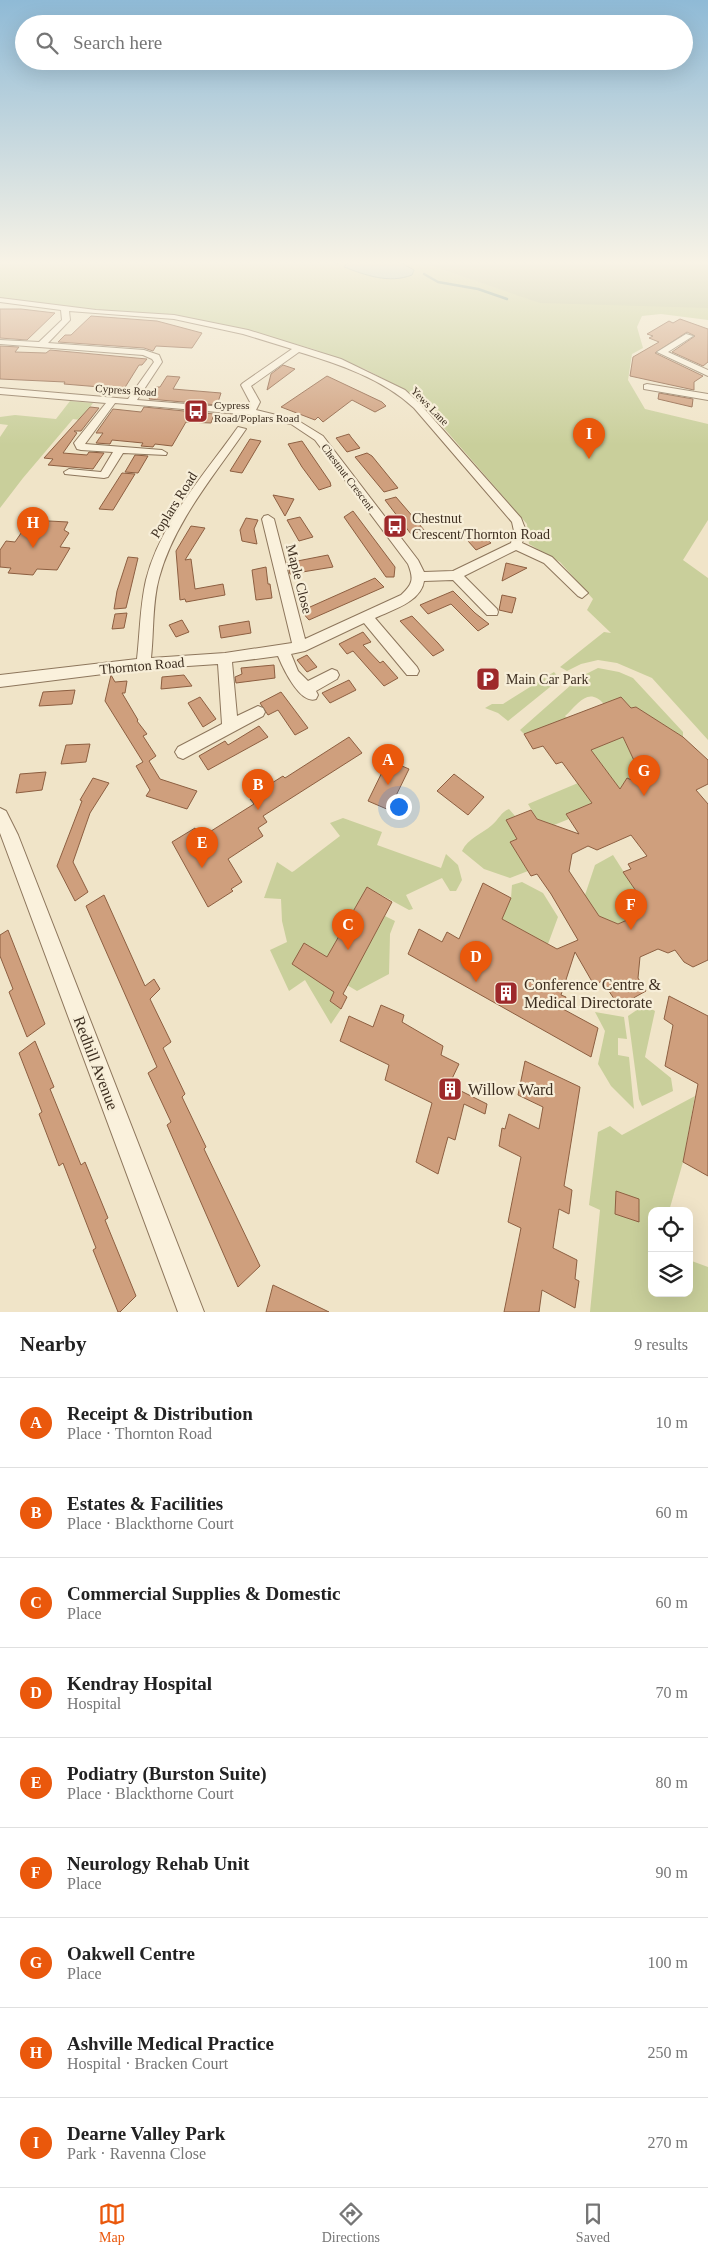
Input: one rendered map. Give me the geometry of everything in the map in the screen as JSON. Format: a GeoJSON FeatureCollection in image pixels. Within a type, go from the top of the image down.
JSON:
{"type":"FeatureCollection","features":[{"type":"Feature","properties":{"kind":"street"},"geometry":{"type":"LineString","coordinates":[[41,345],[64,322]]}},
{"type":"Feature","properties":{"kind":"street","name":"Yews Lane"},"geometry":{"type":"LineString","coordinates":[[195,322],[245,332],[299,348],[356,369],[402,392],[417,406],[517,521],[520,531],[516,545]]}},
{"type":"Feature","properties":{"kind":"street"},"geometry":{"type":"LineString","coordinates":[[689,336],[661,352],[708,373]]}},
{"type":"Feature","properties":{"kind":"street"},"geometry":{"type":"LineString","coordinates":[[0,342],[144,353],[156,357],[158,362],[131,401]]}},
{"type":"Feature","properties":{"kind":"street"},"geometry":{"type":"LineString","coordinates":[[251,412],[255,402],[246,385],[299,348]]}},
{"type":"Feature","properties":{"kind":"street"},"geometry":{"type":"LineString","coordinates":[[647,387],[708,397]]}},
{"type":"Feature","properties":{"kind":"street","name":"Cypress Road"},"geometry":{"type":"LineString","coordinates":[[0,391],[251,412]]}},
{"type":"Feature","properties":{"kind":"street"},"geometry":{"type":"LineString","coordinates":[[112,400],[80,443],[81,447],[119,452],[162,453]]}},
{"type":"Feature","properties":{"kind":"street","name":"Chestnut Crescent"},"geometry":{"type":"LineString","coordinates":[[251,412],[294,422],[316,434],[414,563],[419,576]]}},
{"type":"Feature","properties":{"kind":"street","name":"Poplars Road"},"geometry":{"type":"LineString","coordinates":[[143,664],[152,580],[163,550],[174,529],[241,429]]}},
{"type":"Feature","properties":{"kind":"street"},"geometry":{"type":"LineString","coordinates":[[69,472],[104,475],[119,452]]}},
{"type":"Feature","properties":{"kind":"street","name":"Maple Close"},"geometry":{"type":"LineString","coordinates":[[268,519],[300,647]]}},
{"type":"Feature","properties":{"kind":"street"},"geometry":{"type":"LineString","coordinates":[[419,576],[456,575],[516,545],[548,560],[582,593]]}},
{"type":"Feature","properties":{"kind":"street"},"geometry":{"type":"LineString","coordinates":[[456,575],[492,612]]}},
{"type":"Feature","properties":{"kind":"street","name":"Thornton Road"},"geometry":{"type":"LineString","coordinates":[[0,681],[143,664],[225,658],[300,647],[406,598],[417,586],[419,576]]}},
{"type":"Feature","properties":{"kind":"street"},"geometry":{"type":"LineString","coordinates":[[366,616],[412,671]]}},
{"type":"Feature","properties":{"kind":"street"},"geometry":{"type":"LineString","coordinates":[[283,650],[292,674],[309,693],[332,675]]}},
{"type":"Feature","properties":{"kind":"street"},"geometry":{"type":"LineString","coordinates":[[225,658],[230,726]]}},
{"type":"Feature","properties":{"kind":"street"},"geometry":{"type":"LineString","coordinates":[[183,752],[258,712]]}},
{"type":"Feature","properties":{"kind":"street","name":"Redhill Avenue"},"geometry":{"type":"LineString","coordinates":[[0,816],[5,840],[191,1312]]}},
{"type":"Feature","properties":{"kind":"green space"},"geometry":{"type":"Polygon","coordinates":[[[205,322],[639,322],[637,327],[643,348],[632,354],[628,380],[645,409],[708,424],[708,520],[683,560],[708,578],[708,740],[652,678],[617,663],[598,660],[581,664],[567,671],[560,667],[604,632],[611,633],[587,610],[593,599],[560,562],[529,544],[527,524],[437,420],[406,391],[367,370],[316,350],[261,334],[205,322]]]}},
{"type":"Feature","properties":{"kind":"green space"},"geometry":{"type":"Polygon","coordinates":[[[70,401],[93,403],[80,420],[73,419],[0,508],[0,437],[8,425],[0,424],[0,417],[15,415],[56,419],[70,401]]]}},
{"type":"Feature","properties":{"kind":"green space"},"geometry":{"type":"Polygon","coordinates":[[[598,668],[619,672],[633,678],[683,732],[683,737],[636,707],[631,708],[621,697],[604,704],[598,699],[588,697],[583,699],[565,716],[567,718],[524,734],[520,730],[580,677],[598,668]]]}},
{"type":"Feature","properties":{"kind":"green space"},"geometry":{"type":"Polygon","coordinates":[[[554,672],[560,679],[508,721],[498,713],[485,708],[492,704],[503,704],[554,672]]]}},
{"type":"Feature","properties":{"kind":"green space"},"geometry":{"type":"Polygon","coordinates":[[[623,737],[641,775],[638,782],[627,778],[620,789],[591,750],[623,737]]]}},
{"type":"Feature","properties":{"kind":"green space"},"geometry":{"type":"Polygon","coordinates":[[[578,783],[592,803],[566,814],[569,819],[554,825],[537,819],[528,804],[578,783]]]}},
{"type":"Feature","properties":{"kind":"green space"},"geometry":{"type":"Polygon","coordinates":[[[509,809],[515,816],[507,820],[517,839],[510,842],[528,871],[510,878],[484,869],[462,851],[471,839],[492,825],[509,809]]]}},
{"type":"Feature","properties":{"kind":"green space"},"geometry":{"type":"Polygon","coordinates":[[[343,818],[382,832],[377,845],[441,868],[446,854],[458,865],[462,880],[456,891],[450,891],[442,878],[406,895],[413,909],[409,910],[367,887],[327,957],[304,943],[335,992],[330,1001],[341,1009],[331,1024],[305,980],[289,991],[270,950],[287,942],[282,921],[281,899],[264,898],[277,862],[292,872],[294,871],[340,836],[330,823],[343,818]]]}},
{"type":"Feature","properties":{"kind":"green space"},"geometry":{"type":"Polygon","coordinates":[[[613,855],[636,891],[629,895],[637,907],[630,911],[634,917],[618,924],[599,916],[585,895],[595,865],[613,855]]]}},
{"type":"Feature","properties":{"kind":"green space"},"geometry":{"type":"Polygon","coordinates":[[[522,882],[543,893],[558,917],[548,944],[502,919],[511,898],[512,885],[522,882]]]}},
{"type":"Feature","properties":{"kind":"green space"},"geometry":{"type":"Polygon","coordinates":[[[385,916],[395,921],[390,934],[389,974],[357,991],[347,985],[385,916]]]}},
{"type":"Feature","properties":{"kind":"green space"},"geometry":{"type":"Polygon","coordinates":[[[644,1005],[655,1011],[645,1057],[671,1078],[673,1091],[642,1106],[639,1099],[628,1016],[644,1005]]]}},
{"type":"Feature","properties":{"kind":"green space"},"geometry":{"type":"Polygon","coordinates":[[[595,1012],[624,1017],[627,1039],[618,1038],[618,1055],[629,1057],[634,1109],[611,1086],[598,1064],[605,1031],[595,1012]]]}},
{"type":"Feature","properties":{"kind":"green space"},"geometry":{"type":"Polygon","coordinates":[[[695,1096],[683,1162],[670,1207],[648,1207],[648,1297],[693,1297],[693,1261],[708,1267],[708,1312],[590,1312],[600,1210],[589,1205],[598,1132],[610,1126],[622,1135],[695,1096]]]}},
{"type":"Feature","properties":{"kind":"building"},"geometry":{"type":"Polygon","coordinates":[[[0,322],[45,322],[27,340],[0,338],[0,322]]]}},
{"type":"Feature","properties":{"kind":"building"},"geometry":{"type":"Polygon","coordinates":[[[84,322],[162,322],[202,333],[192,348],[156,346],[153,351],[144,348],[58,342],[65,335],[71,335],[84,322]]]}},
{"type":"Feature","properties":{"kind":"building"},"geometry":{"type":"Polygon","coordinates":[[[667,322],[689,322],[708,329],[708,362],[703,366],[672,352],[695,336],[687,332],[655,353],[703,376],[694,382],[694,390],[630,376],[633,357],[659,342],[649,338],[653,336],[647,334],[667,322]]]}},
{"type":"Feature","properties":{"kind":"building"},"geometry":{"type":"Polygon","coordinates":[[[0,346],[19,347],[15,352],[46,353],[50,350],[147,359],[142,365],[139,365],[124,389],[64,384],[65,382],[0,379],[0,346]]]}},
{"type":"Feature","properties":{"kind":"building"},"geometry":{"type":"Polygon","coordinates":[[[283,365],[295,369],[267,390],[271,374],[283,365]]]}},
{"type":"Feature","properties":{"kind":"building"},"geometry":{"type":"Polygon","coordinates":[[[167,376],[180,377],[173,389],[221,393],[217,405],[149,399],[156,387],[160,387],[167,376]]]}},
{"type":"Feature","properties":{"kind":"building"},"geometry":{"type":"Polygon","coordinates":[[[327,376],[382,402],[386,406],[375,412],[352,400],[323,422],[318,417],[315,420],[281,407],[327,376]]]}},
{"type":"Feature","properties":{"kind":"building"},"geometry":{"type":"Polygon","coordinates":[[[659,393],[693,399],[692,407],[658,399],[659,393]]]}},
{"type":"Feature","properties":{"kind":"building"},"geometry":{"type":"Polygon","coordinates":[[[90,407],[99,408],[81,431],[74,431],[77,433],[63,453],[87,455],[89,452],[104,453],[93,469],[48,465],[53,459],[44,458],[90,407]]]}},
{"type":"Feature","properties":{"kind":"building"},"geometry":{"type":"Polygon","coordinates":[[[144,407],[214,414],[211,423],[186,422],[172,446],[155,444],[153,447],[141,446],[143,443],[112,440],[110,444],[96,443],[103,433],[96,433],[113,409],[141,412],[144,407]]]}},
{"type":"Feature","properties":{"kind":"building"},"geometry":{"type":"Polygon","coordinates":[[[349,434],[360,448],[347,452],[336,438],[349,434]]]}},
{"type":"Feature","properties":{"kind":"building"},"geometry":{"type":"Polygon","coordinates":[[[250,439],[261,441],[242,473],[230,471],[250,439]]]}},
{"type":"Feature","properties":{"kind":"building"},"geometry":{"type":"Polygon","coordinates":[[[302,441],[331,486],[319,490],[288,444],[302,441]]]}},
{"type":"Feature","properties":{"kind":"building"},"geometry":{"type":"Polygon","coordinates":[[[367,453],[372,456],[398,488],[384,492],[355,457],[367,453]]]}},
{"type":"Feature","properties":{"kind":"building"},"geometry":{"type":"Polygon","coordinates":[[[135,455],[148,456],[138,473],[125,472],[135,455]]]}},
{"type":"Feature","properties":{"kind":"building"},"geometry":{"type":"Polygon","coordinates":[[[122,473],[135,474],[113,510],[99,509],[122,473]]]}},
{"type":"Feature","properties":{"kind":"building"},"geometry":{"type":"Polygon","coordinates":[[[273,495],[294,499],[285,516],[273,495]]]}},
{"type":"Feature","properties":{"kind":"building"},"geometry":{"type":"Polygon","coordinates":[[[396,497],[424,530],[411,534],[385,500],[396,497]]]}},
{"type":"Feature","properties":{"kind":"building"},"geometry":{"type":"Polygon","coordinates":[[[353,511],[395,567],[394,577],[386,577],[344,517],[353,511]]]}},
{"type":"Feature","properties":{"kind":"building"},"geometry":{"type":"Polygon","coordinates":[[[300,517],[313,537],[299,541],[287,520],[300,517]]]}},
{"type":"Feature","properties":{"kind":"building"},"geometry":{"type":"Polygon","coordinates":[[[246,518],[258,520],[254,529],[257,544],[242,541],[240,530],[246,518]]]}},
{"type":"Feature","properties":{"kind":"building"},"geometry":{"type":"Polygon","coordinates":[[[30,520],[68,522],[64,530],[69,533],[60,547],[70,548],[57,570],[37,569],[33,575],[8,573],[11,568],[0,567],[0,550],[6,541],[15,542],[30,520]]]}},
{"type":"Feature","properties":{"kind":"building"},"geometry":{"type":"Polygon","coordinates":[[[191,526],[205,528],[185,560],[191,559],[195,589],[223,584],[225,595],[186,602],[185,599],[180,600],[176,551],[191,526]]]}},
{"type":"Feature","properties":{"kind":"building"},"geometry":{"type":"Polygon","coordinates":[[[482,535],[491,543],[476,550],[468,541],[482,535]]]}},
{"type":"Feature","properties":{"kind":"building"},"geometry":{"type":"Polygon","coordinates":[[[328,555],[333,567],[290,574],[287,563],[328,555]]]}},
{"type":"Feature","properties":{"kind":"building"},"geometry":{"type":"Polygon","coordinates":[[[128,557],[138,558],[126,608],[114,609],[117,591],[128,557]]]}},
{"type":"Feature","properties":{"kind":"building"},"geometry":{"type":"Polygon","coordinates":[[[506,563],[527,568],[502,581],[506,563]]]}},
{"type":"Feature","properties":{"kind":"building"},"geometry":{"type":"Polygon","coordinates":[[[266,567],[272,598],[256,600],[252,570],[266,567]]]}},
{"type":"Feature","properties":{"kind":"building"},"geometry":{"type":"Polygon","coordinates":[[[375,578],[384,587],[309,620],[301,611],[375,578]]]}},
{"type":"Feature","properties":{"kind":"building"},"geometry":{"type":"Polygon","coordinates":[[[453,591],[489,624],[478,631],[451,604],[428,614],[420,605],[453,591]]]}},
{"type":"Feature","properties":{"kind":"building"},"geometry":{"type":"Polygon","coordinates":[[[502,595],[516,598],[512,613],[499,610],[502,595]]]}},
{"type":"Feature","properties":{"kind":"building"},"geometry":{"type":"Polygon","coordinates":[[[127,613],[124,628],[112,629],[115,614],[127,613]]]}},
{"type":"Feature","properties":{"kind":"building"},"geometry":{"type":"Polygon","coordinates":[[[412,616],[444,650],[433,656],[400,621],[412,616]]]}},
{"type":"Feature","properties":{"kind":"building"},"geometry":{"type":"Polygon","coordinates":[[[182,620],[189,632],[176,637],[169,625],[182,620]]]}},
{"type":"Feature","properties":{"kind":"building"},"geometry":{"type":"Polygon","coordinates":[[[249,621],[251,633],[221,638],[219,626],[249,621]]]}},
{"type":"Feature","properties":{"kind":"building"},"geometry":{"type":"Polygon","coordinates":[[[363,632],[371,642],[363,645],[380,663],[383,661],[398,678],[384,686],[353,651],[347,654],[339,644],[363,632]]]}},
{"type":"Feature","properties":{"kind":"building"},"geometry":{"type":"Polygon","coordinates":[[[307,655],[317,667],[307,672],[297,660],[307,655]]]}},
{"type":"Feature","properties":{"kind":"building"},"geometry":{"type":"Polygon","coordinates":[[[274,665],[275,678],[236,683],[235,677],[242,674],[241,668],[274,665]]]}},
{"type":"Feature","properties":{"kind":"building"},"geometry":{"type":"Polygon","coordinates":[[[111,675],[115,682],[127,681],[125,693],[122,693],[137,721],[147,734],[143,736],[156,756],[149,761],[160,779],[197,791],[187,809],[146,796],[150,790],[136,766],[143,762],[105,701],[111,675]]]}},
{"type":"Feature","properties":{"kind":"building"},"geometry":{"type":"Polygon","coordinates":[[[184,675],[192,686],[161,689],[162,677],[184,675]]]}},
{"type":"Feature","properties":{"kind":"building"},"geometry":{"type":"Polygon","coordinates":[[[349,680],[356,690],[330,703],[322,693],[349,680]]]}},
{"type":"Feature","properties":{"kind":"building"},"geometry":{"type":"Polygon","coordinates":[[[75,690],[72,704],[39,706],[43,692],[75,690]]]}},
{"type":"Feature","properties":{"kind":"building"},"geometry":{"type":"Polygon","coordinates":[[[281,692],[308,728],[295,735],[278,710],[268,715],[260,703],[281,692]]]}},
{"type":"Feature","properties":{"kind":"building"},"geometry":{"type":"Polygon","coordinates":[[[200,697],[216,719],[203,727],[188,703],[200,697]]]}},
{"type":"Feature","properties":{"kind":"building"},"geometry":{"type":"Polygon","coordinates":[[[621,697],[631,708],[636,707],[683,737],[708,760],[708,784],[696,790],[708,804],[708,960],[693,967],[684,962],[675,950],[668,953],[658,949],[640,957],[638,978],[646,991],[619,1006],[602,981],[594,985],[575,952],[561,995],[566,997],[563,1009],[598,1028],[591,1057],[408,954],[419,929],[442,942],[447,932],[459,939],[483,883],[511,898],[502,919],[557,949],[578,940],[551,894],[537,874],[531,876],[510,842],[517,839],[506,820],[531,810],[537,819],[579,834],[566,814],[592,803],[562,762],[556,764],[543,746],[533,749],[524,734],[621,697]],[[623,737],[591,750],[620,789],[627,778],[646,786],[623,737]],[[631,835],[597,850],[588,846],[572,854],[569,871],[599,916],[618,924],[634,917],[630,911],[637,907],[628,895],[636,891],[623,872],[631,869],[628,864],[647,856],[631,835]]]}},
{"type":"Feature","properties":{"kind":"building"},"geometry":{"type":"Polygon","coordinates":[[[259,726],[268,737],[208,770],[199,756],[225,741],[228,745],[259,726]]]}},
{"type":"Feature","properties":{"kind":"building"},"geometry":{"type":"Polygon","coordinates":[[[349,737],[362,753],[263,816],[267,822],[258,828],[263,836],[228,859],[242,882],[231,889],[233,891],[208,907],[172,842],[195,828],[200,838],[254,804],[250,799],[265,790],[264,788],[283,776],[285,778],[349,737]]]}},
{"type":"Feature","properties":{"kind":"building"},"geometry":{"type":"Polygon","coordinates":[[[90,744],[86,762],[61,764],[66,745],[90,744]]]}},
{"type":"Feature","properties":{"kind":"building"},"geometry":{"type":"Polygon","coordinates":[[[388,760],[409,769],[389,810],[368,801],[388,760]]]}},
{"type":"Feature","properties":{"kind":"building"},"geometry":{"type":"Polygon","coordinates":[[[46,772],[42,790],[16,793],[20,774],[46,772]]]}},
{"type":"Feature","properties":{"kind":"building"},"geometry":{"type":"Polygon","coordinates":[[[454,774],[484,797],[468,815],[437,791],[454,774]]]}},
{"type":"Feature","properties":{"kind":"building"},"geometry":{"type":"Polygon","coordinates":[[[93,778],[109,783],[90,813],[73,862],[88,892],[75,901],[57,866],[82,801],[80,800],[93,778]]]}},
{"type":"Feature","properties":{"kind":"building"},"geometry":{"type":"Polygon","coordinates":[[[367,887],[392,902],[343,994],[347,997],[341,1009],[330,1001],[334,992],[292,964],[304,943],[327,957],[367,887]]]}},
{"type":"Feature","properties":{"kind":"building"},"geometry":{"type":"Polygon","coordinates":[[[104,895],[145,986],[154,979],[160,989],[150,999],[171,1042],[163,1048],[185,1094],[182,1097],[206,1147],[204,1149],[260,1266],[238,1287],[167,1125],[171,1122],[148,1073],[157,1067],[86,906],[104,895]]]}},
{"type":"Feature","properties":{"kind":"building"},"geometry":{"type":"Polygon","coordinates":[[[8,930],[45,1024],[27,1037],[9,992],[13,989],[0,956],[0,935],[8,930]]]}},
{"type":"Feature","properties":{"kind":"building"},"geometry":{"type":"Polygon","coordinates":[[[669,996],[708,1016],[708,1176],[683,1162],[698,1084],[665,1066],[673,1025],[664,1019],[669,996]]]}},
{"type":"Feature","properties":{"kind":"building","name":"Willow Ward"},"geometry":{"type":"Polygon","coordinates":[[[381,1005],[404,1015],[402,1022],[443,1046],[441,1055],[459,1064],[449,1085],[487,1104],[485,1114],[464,1104],[455,1140],[448,1137],[438,1174],[416,1162],[432,1103],[385,1080],[389,1065],[340,1041],[349,1016],[373,1027],[381,1005]]]}},
{"type":"Feature","properties":{"kind":"building"},"geometry":{"type":"Polygon","coordinates":[[[35,1041],[54,1087],[50,1089],[81,1165],[85,1162],[108,1218],[105,1220],[136,1296],[120,1312],[118,1312],[93,1250],[96,1248],[63,1163],[59,1166],[39,1114],[42,1112],[19,1053],[35,1041]]]}},
{"type":"Feature","properties":{"kind":"building"},"geometry":{"type":"Polygon","coordinates":[[[525,1061],[580,1087],[564,1186],[572,1190],[569,1214],[559,1209],[553,1248],[577,1260],[575,1279],[579,1281],[575,1308],[542,1290],[539,1312],[504,1312],[521,1228],[508,1222],[521,1157],[499,1146],[502,1128],[505,1129],[509,1114],[539,1129],[543,1107],[518,1095],[525,1061]]]}},
{"type":"Feature","properties":{"kind":"building"},"geometry":{"type":"Polygon","coordinates":[[[616,1191],[639,1199],[639,1222],[615,1214],[616,1191]]]}},
{"type":"Feature","properties":{"kind":"building"},"geometry":{"type":"Polygon","coordinates":[[[273,1285],[294,1295],[329,1312],[266,1312],[273,1285]]]}},
{"type":"Feature","properties":{"kind":"place","name":"Cypress Road/Poplars Road"},"geometry":{"type":"Point","coordinates":[196,411]}},
{"type":"Feature","properties":{"kind":"place","name":"Dearne Valley Park"},"geometry":{"type":"Point","coordinates":[589,459]}},
{"type":"Feature","properties":{"kind":"place","name":"Chestnut Crescent/Thornton Road"},"geometry":{"type":"Point","coordinates":[395,526]}},
{"type":"Feature","properties":{"kind":"place","name":"Ashville Medical Practice"},"geometry":{"type":"Point","coordinates":[33,548]}},
{"type":"Feature","properties":{"kind":"place","name":"Main Car Park"},"geometry":{"type":"Point","coordinates":[488,679]}},
{"type":"Feature","properties":{"kind":"place","name":"Receipt & Distribution"},"geometry":{"type":"Point","coordinates":[388,785]}},
{"type":"Feature","properties":{"kind":"place","name":"Oakwell Centre"},"geometry":{"type":"Point","coordinates":[644,796]}},
{"type":"Feature","properties":{"kind":"place","name":"Estates & Facilities"},"geometry":{"type":"Point","coordinates":[258,810]}},
{"type":"Feature","properties":{"kind":"place","name":"Podiatry (Burston Suite)"},"geometry":{"type":"Point","coordinates":[202,868]}},
{"type":"Feature","properties":{"kind":"place","name":"Neurology Rehab Unit"},"geometry":{"type":"Point","coordinates":[631,930]}},
{"type":"Feature","properties":{"kind":"place","name":"Commercial Supplies & Domestic"},"geometry":{"type":"Point","coordinates":[348,950]}},
{"type":"Feature","properties":{"kind":"place","name":"Kendray Hospital"},"geometry":{"type":"Point","coordinates":[476,982]}},
{"type":"Feature","properties":{"kind":"place","name":"Conference Centre & Medical Directorate"},"geometry":{"type":"Point","coordinates":[506,993]}},
{"type":"Feature","properties":{"kind":"place","name":"Willow Ward"},"geometry":{"type":"Point","coordinates":[450,1089]}}]}
